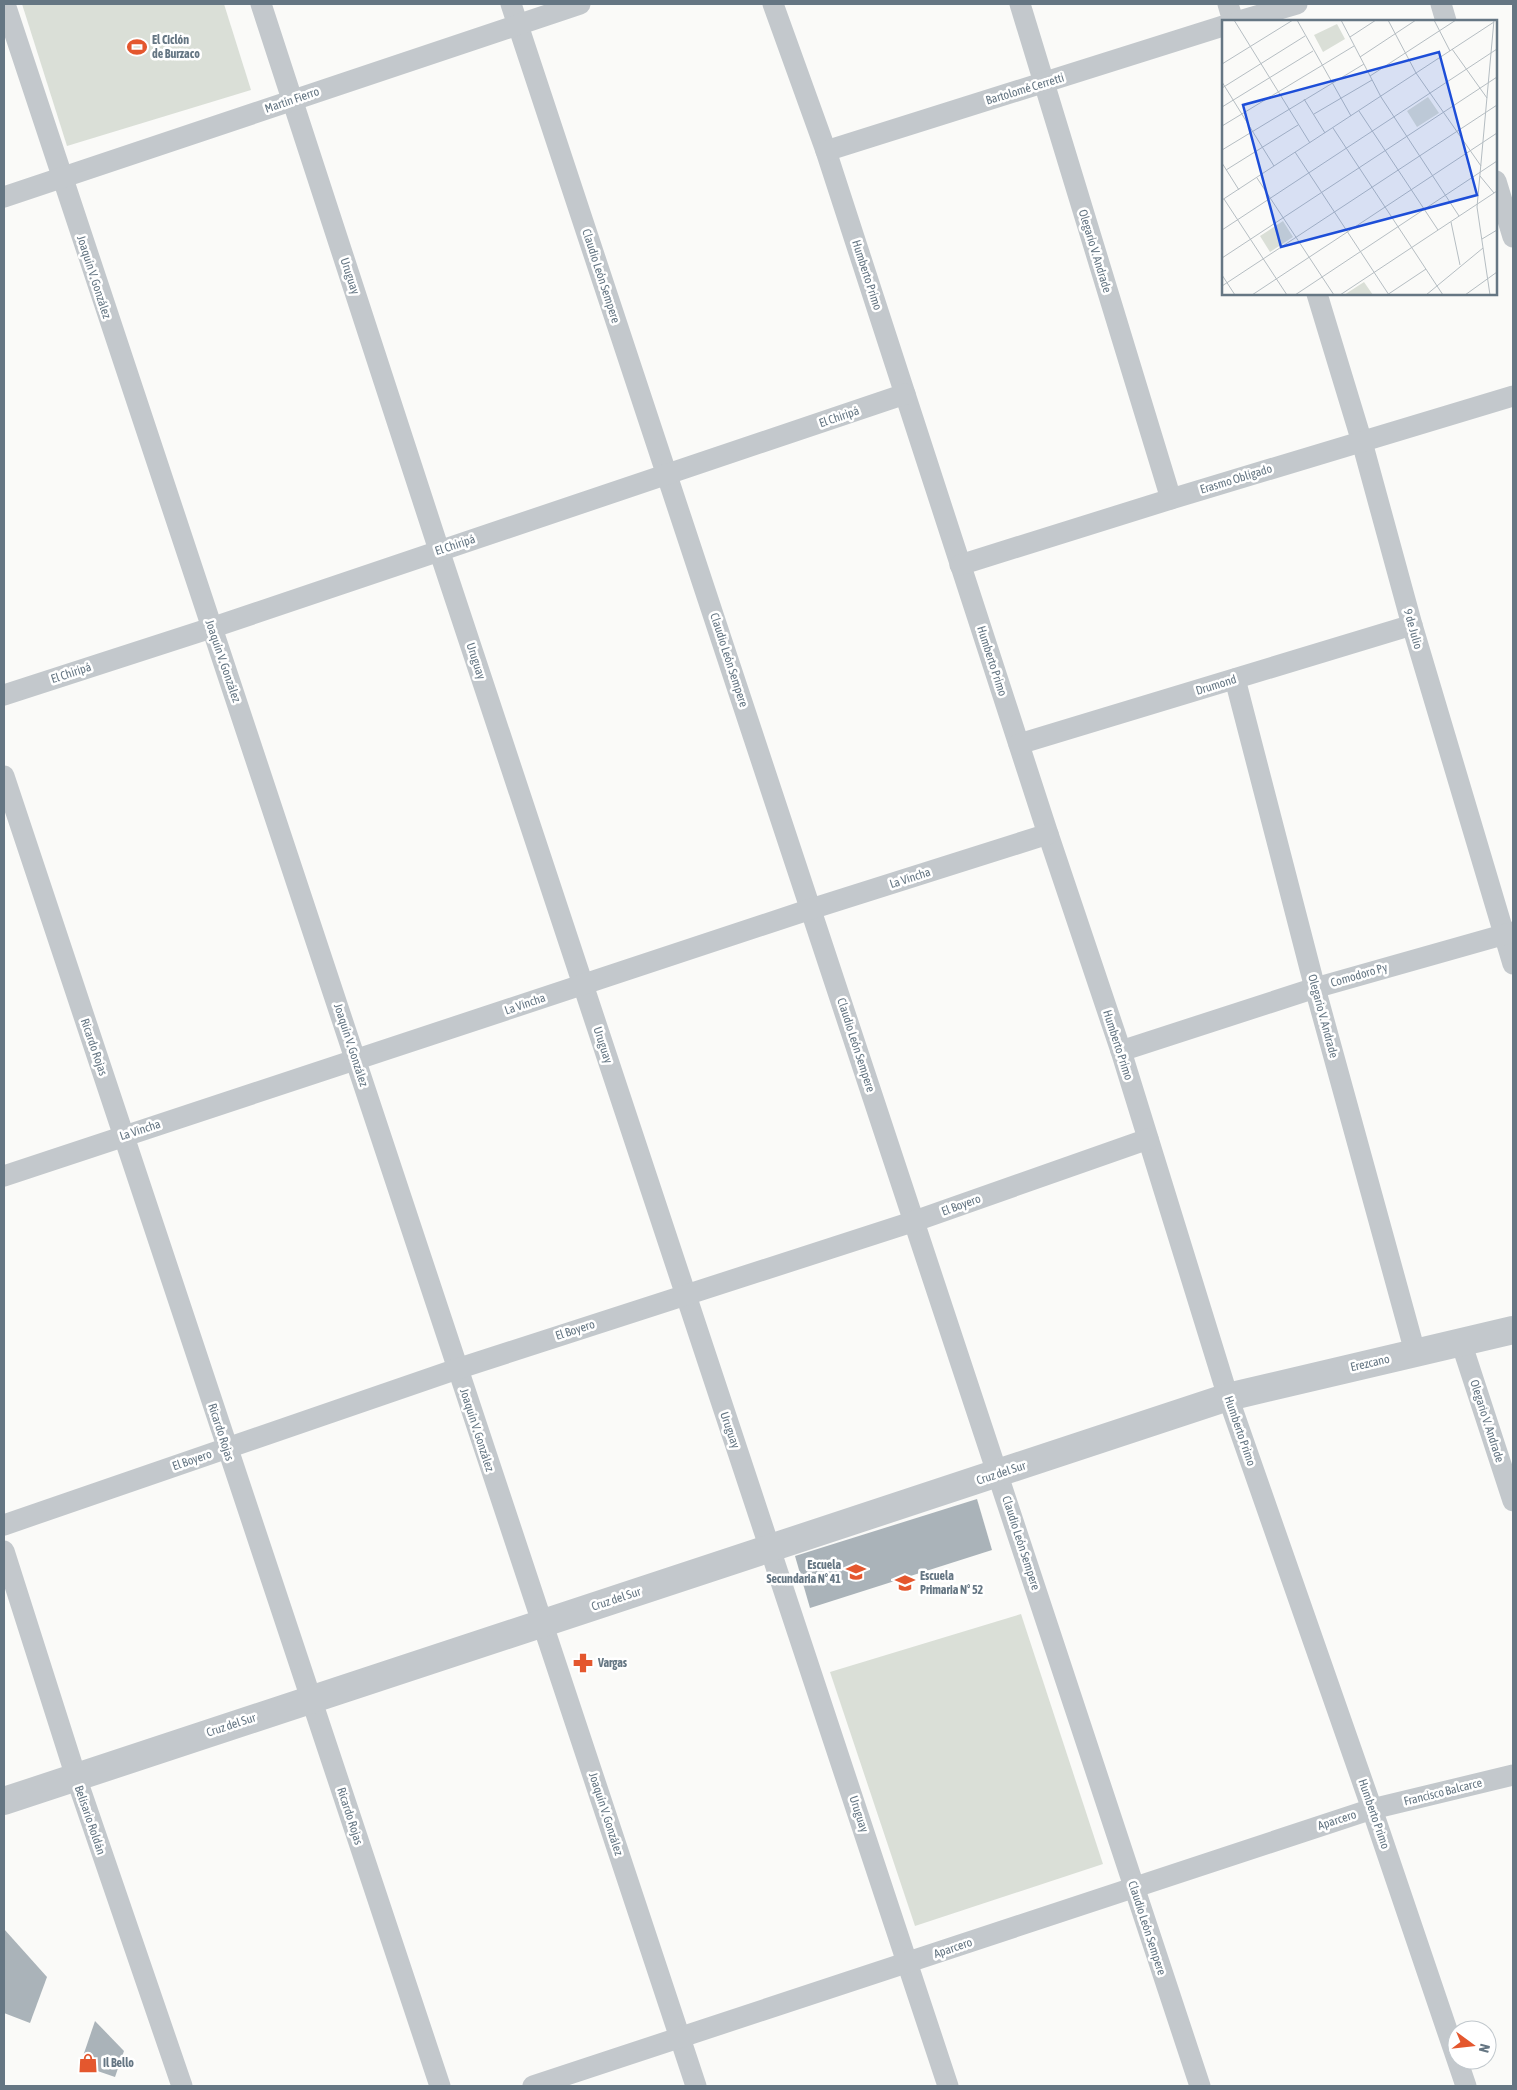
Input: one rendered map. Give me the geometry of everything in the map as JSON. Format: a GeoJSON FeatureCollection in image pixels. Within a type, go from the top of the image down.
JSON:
{"type":"FeatureCollection","features":[{"type":"Feature","properties":{"kind":"street","name":"Joaquín V. González"},"geometry":{"type":"LineString","coordinates":[[5,4],[61,179],[357,1061],[457,1369],[696,2086]]}},
{"type":"Feature","properties":{"kind":"street","name":"Uruguay"},"geometry":{"type":"LineString","coordinates":[[261,4],[439,550],[948,2086]]}},
{"type":"Feature","properties":{"kind":"street","name":"Claudio León Sempere"},"geometry":{"type":"LineString","coordinates":[[511,4],[1200,2086]]}},
{"type":"Feature","properties":{"kind":"street","name":"Martín Fierro"},"geometry":{"type":"LineString","coordinates":[[4,197],[580,4]]}},
{"type":"Feature","properties":{"kind":"street","name":"Humberto Primo"},"geometry":{"type":"LineString","coordinates":[[772,4],[826,151],[1048,834],[1121,1050],[1228,1397],[1372,1809],[1466,2086]]}},
{"type":"Feature","properties":{"kind":"street","name":"Olegario V. Andrade"},"geometry":{"type":"LineString","coordinates":[[1020,4],[1171,499]]}},
{"type":"Feature","properties":{"kind":"street"},"geometry":{"type":"LineString","coordinates":[[1228,4],[1233,20]]}},
{"type":"Feature","properties":{"kind":"street"},"geometry":{"type":"LineString","coordinates":[[1242,20],[1297,4]]}},
{"type":"Feature","properties":{"kind":"street"},"geometry":{"type":"LineString","coordinates":[[1441,4],[1446,20]]}},
{"type":"Feature","properties":{"kind":"street","name":"Bartolomé Cerretti"},"geometry":{"type":"LineString","coordinates":[[826,151],[1222,26]]}},
{"type":"Feature","properties":{"kind":"street"},"geometry":{"type":"LineString","coordinates":[[1497,184],[1513,237]]}},
{"type":"Feature","properties":{"kind":"street","name":"9 de Julio"},"geometry":{"type":"LineString","coordinates":[[1317,295],[1362,442],[1412,625],[1509,933],[1513,964]]}},
{"type":"Feature","properties":{"kind":"street","name":"El Chiripá"},"geometry":{"type":"LineString","coordinates":[[4,694],[211,628],[905,394]]}},
{"type":"Feature","properties":{"kind":"street","name":"Erasmo Obligado"},"geometry":{"type":"LineString","coordinates":[[960,565],[1513,396]]}},
{"type":"Feature","properties":{"kind":"street","name":"Drumond"},"geometry":{"type":"LineString","coordinates":[[1019,744],[1412,625]]}},
{"type":"Feature","properties":{"kind":"street","name":"Olegario V. Andrade"},"geometry":{"type":"LineString","coordinates":[[1234,680],[1315,988],[1415,1352]]}},
{"type":"Feature","properties":{"kind":"street","name":"Ricardo Rojas"},"geometry":{"type":"LineString","coordinates":[[4,776],[226,1448],[440,2086]]}},
{"type":"Feature","properties":{"kind":"street","name":"La Vincha"},"geometry":{"type":"LineString","coordinates":[[4,1176],[124,1135],[357,1061],[811,909],[1048,834]]}},
{"type":"Feature","properties":{"kind":"street","name":"Comodoro Py"},"geometry":{"type":"LineString","coordinates":[[1121,1050],[1315,988],[1509,933]]}},
{"type":"Feature","properties":{"kind":"street","name":"El Boyero"},"geometry":{"type":"LineString","coordinates":[[4,1525],[457,1369],[915,1221],[1148,1139]]}},
{"type":"Feature","properties":{"kind":"street","name":"Erezcano"},"geometry":{"type":"LineString","coordinates":[[1228,1397],[1513,1330]]}},
{"type":"Feature","properties":{"kind":"street","name":"Olegario V. Andrade"},"geometry":{"type":"LineString","coordinates":[[1461,1342],[1513,1501]]}},
{"type":"Feature","properties":{"kind":"street","name":"Cruz del Sur"},"geometry":{"type":"LineString","coordinates":[[4,1801],[1228,1397]]}},
{"type":"Feature","properties":{"kind":"street","name":"Belisario Roldán"},"geometry":{"type":"LineString","coordinates":[[4,1551],[76,1777],[182,2086]]}},
{"type":"Feature","properties":{"kind":"street","name":"Francisco Balcarce"},"geometry":{"type":"LineString","coordinates":[[1372,1809],[1513,1775]]}},
{"type":"Feature","properties":{"kind":"street","name":"Aparcero"},"geometry":{"type":"LineString","coordinates":[[533,2086],[1372,1809]]}},
{"type":"Feature","properties":{"kind":"shaded area","name":"El Ciclón de Burzaco"},"geometry":{"type":"Polygon","coordinates":[[[22,4],[224,4],[251,90],[67,146],[22,4]]]}},
{"type":"Feature","properties":{"kind":"shaded area"},"geometry":{"type":"Polygon","coordinates":[[[1021,1614],[1103,1864],[915,1926],[830,1672],[1021,1614]]]}},
{"type":"Feature","properties":{"kind":"building"},"geometry":{"type":"Polygon","coordinates":[[[977,1499],[992,1550],[810,1608],[795,1556],[977,1499]]]}},
{"type":"Feature","properties":{"kind":"building"},"geometry":{"type":"Polygon","coordinates":[[[4,1929],[47,1977],[30,2023],[4,2013],[4,1929]]]}},
{"type":"Feature","properties":{"kind":"building"},"geometry":{"type":"Polygon","coordinates":[[[95,2021],[124,2051],[115,2077],[80,2065],[95,2021]]]}},
{"type":"Feature","properties":{"kind":"place","name":"El Ciclón de Burzaco"},"geometry":{"type":"Point","coordinates":[137,47]}},
{"type":"Feature","properties":{"kind":"place","name":"Escuela Secundaria N° 41"},"geometry":{"type":"Point","coordinates":[856,1572]}},
{"type":"Feature","properties":{"kind":"place","name":"Escuela Primaria N° 52"},"geometry":{"type":"Point","coordinates":[905,1583]}},
{"type":"Feature","properties":{"kind":"place","name":"Vargas"},"geometry":{"type":"Point","coordinates":[583,1663]}},
{"type":"Feature","properties":{"kind":"place","name":"Il Bello"},"geometry":{"type":"Point","coordinates":[88,2063]}}]}
